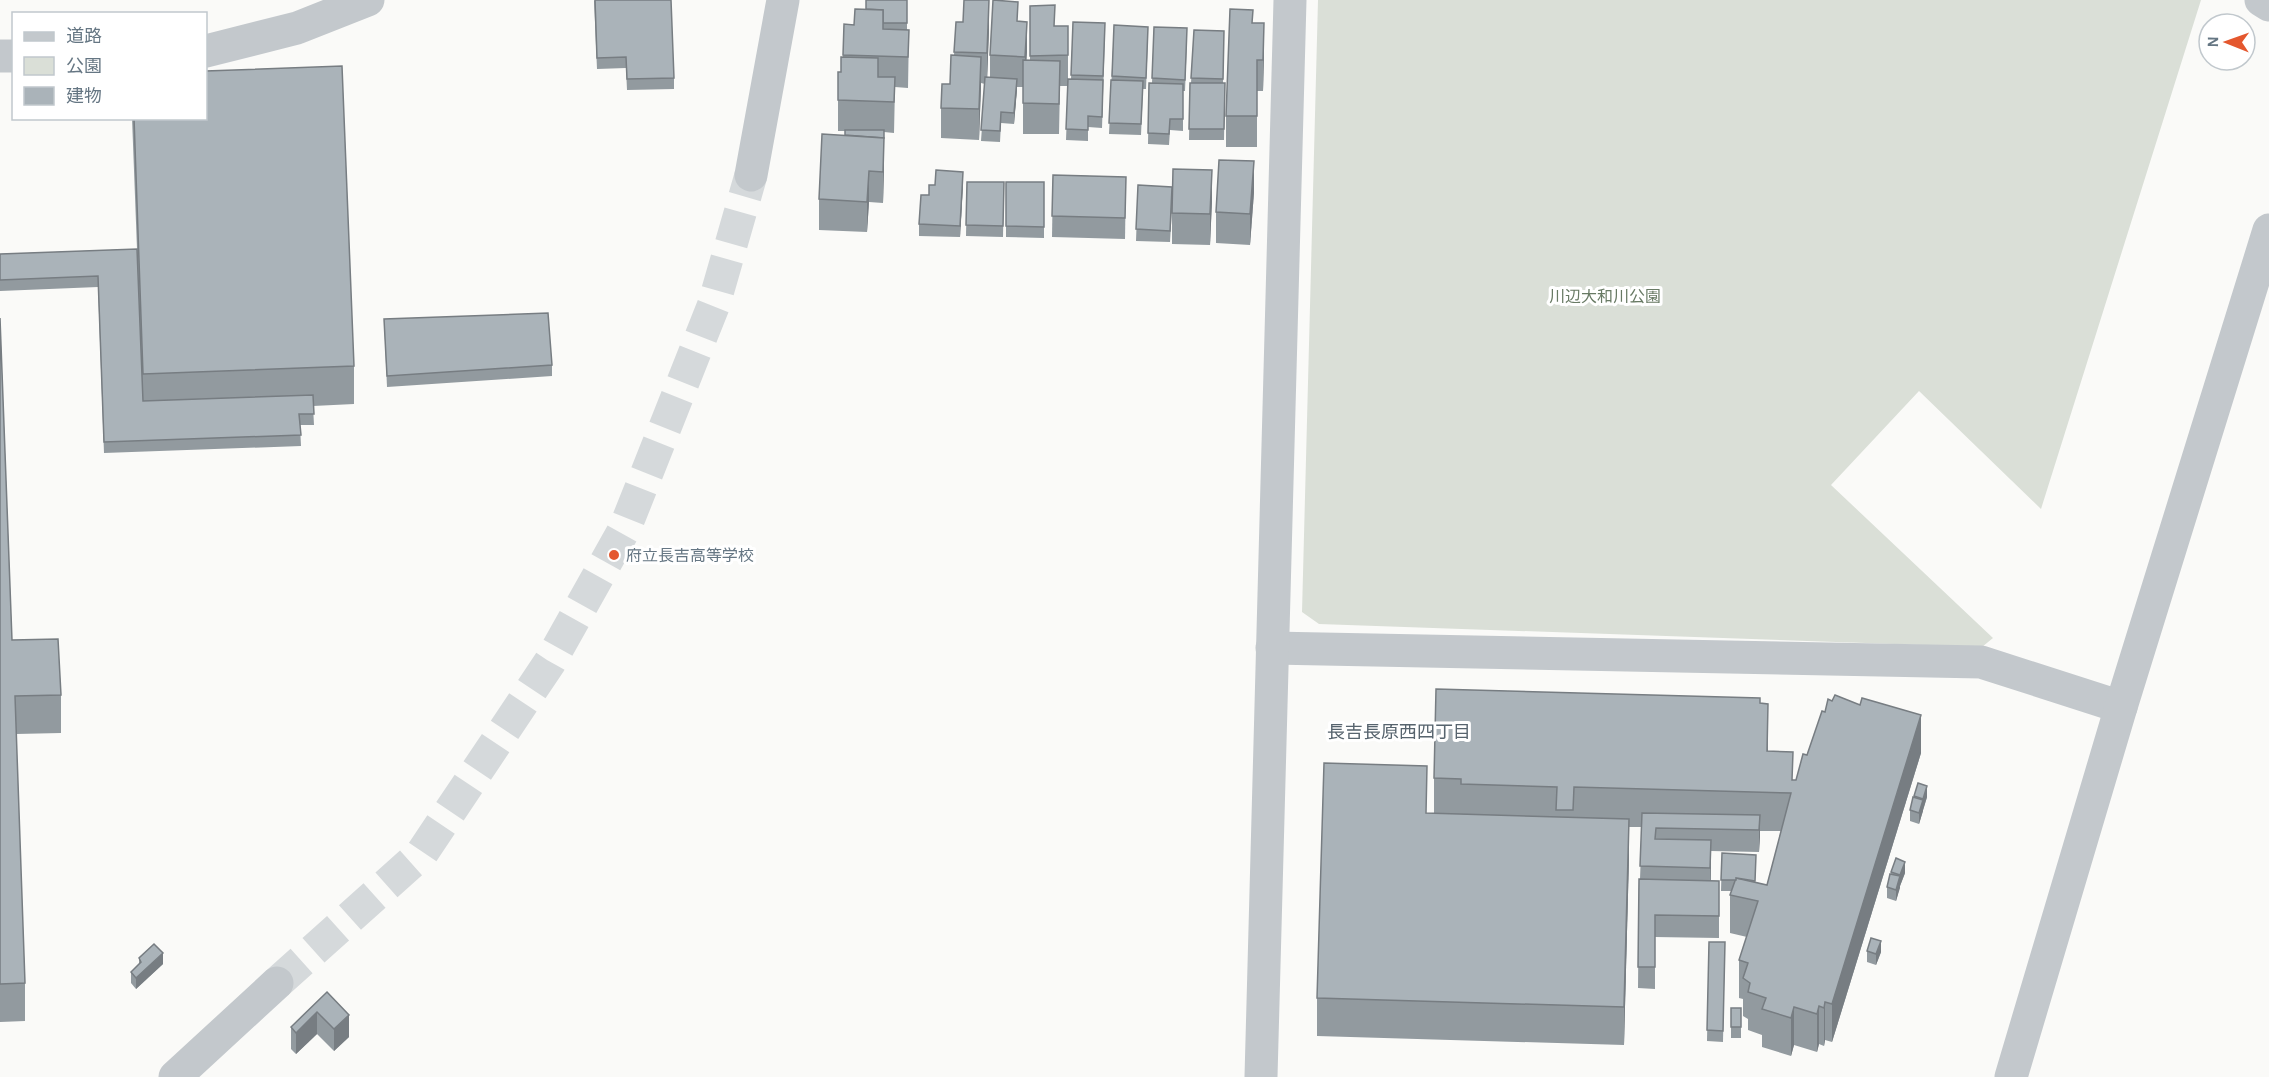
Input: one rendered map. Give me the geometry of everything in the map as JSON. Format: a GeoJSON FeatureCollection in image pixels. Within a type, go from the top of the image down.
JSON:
{"type":"FeatureCollection","features":[{"type":"Feature","properties":{"kind":"street"},"geometry":{"type":"LineString","coordinates":[[207,51],[297,28],[368,0]]}},
{"type":"Feature","properties":{"kind":"street"},"geometry":{"type":"LineString","coordinates":[[751,176],[783,0]]}},
{"type":"Feature","properties":{"kind":"street"},"geometry":{"type":"LineString","coordinates":[[1261,1077],[1290,0]]}},
{"type":"Feature","properties":{"kind":"street"},"geometry":{"type":"LineString","coordinates":[[2261,0],[2269,5]]}},
{"type":"Feature","properties":{"kind":"street"},"geometry":{"type":"LineString","coordinates":[[2011,1077],[2121,707],[2269,230]]}},
{"type":"Feature","properties":{"kind":"street"},"geometry":{"type":"LineString","coordinates":[[1272,648],[1981,662],[2121,707]]}},
{"type":"Feature","properties":{"kind":"street"},"geometry":{"type":"LineString","coordinates":[[175,1077],[278,983]]}},
{"type":"Feature","properties":{"kind":"green space","name":"川辺大和川公園"},"geometry":{"type":"Polygon","coordinates":[[[1318,0],[2201,0],[2041,509],[1919,391],[1831,485],[1993,638],[1982,647],[1319,624],[1302,612],[1318,0]]]}},
{"type":"Feature","properties":{"kind":"building"},"geometry":{"type":"Polygon","coordinates":[[[595,0],[671,0],[674,78],[627,79],[626,57],[597,58],[595,0]]]}},
{"type":"Feature","properties":{"kind":"building"},"geometry":{"type":"Polygon","coordinates":[[[866,0],[907,0],[907,23],[883,23],[883,10],[866,9],[866,0]]]}},
{"type":"Feature","properties":{"kind":"building"},"geometry":{"type":"Polygon","coordinates":[[[964,0],[989,0],[987,53],[954,52],[956,22],[963,22],[964,0]]]}},
{"type":"Feature","properties":{"kind":"building"},"geometry":{"type":"Polygon","coordinates":[[[993,0],[1018,2],[1017,21],[1027,22],[1025,57],[990,55],[993,0]]]}},
{"type":"Feature","properties":{"kind":"building"},"geometry":{"type":"Polygon","coordinates":[[[1055,5],[1054,26],[1068,26],[1068,55],[1030,56],[1030,6],[1055,5]]]}},
{"type":"Feature","properties":{"kind":"building"},"geometry":{"type":"Polygon","coordinates":[[[855,9],[883,10],[883,29],[909,30],[908,57],[843,55],[844,24],[854,25],[855,9]]]}},
{"type":"Feature","properties":{"kind":"building"},"geometry":{"type":"Polygon","coordinates":[[[1230,9],[1253,10],[1252,23],[1264,23],[1263,60],[1257,60],[1257,116],[1226,116],[1230,9]]]}},
{"type":"Feature","properties":{"kind":"building"},"geometry":{"type":"Polygon","coordinates":[[[1073,22],[1105,23],[1103,76],[1071,75],[1073,22]]]}},
{"type":"Feature","properties":{"kind":"building"},"geometry":{"type":"Polygon","coordinates":[[[1114,25],[1148,27],[1146,78],[1112,76],[1114,25]]]}},
{"type":"Feature","properties":{"kind":"building"},"geometry":{"type":"Polygon","coordinates":[[[1154,27],[1187,28],[1185,80],[1152,78],[1154,27]]]}},
{"type":"Feature","properties":{"kind":"building"},"geometry":{"type":"Polygon","coordinates":[[[1194,30],[1224,31],[1223,79],[1191,78],[1194,30]]]}},
{"type":"Feature","properties":{"kind":"building"},"geometry":{"type":"Polygon","coordinates":[[[951,55],[981,57],[979,109],[941,108],[942,84],[950,84],[951,55]]]}},
{"type":"Feature","properties":{"kind":"building"},"geometry":{"type":"Polygon","coordinates":[[[841,57],[878,58],[878,77],[895,77],[894,102],[838,100],[838,72],[841,72],[841,57]]]}},
{"type":"Feature","properties":{"kind":"building"},"geometry":{"type":"Polygon","coordinates":[[[1023,60],[1060,61],[1059,104],[1023,103],[1023,60]]]}},
{"type":"Feature","properties":{"kind":"building"},"geometry":{"type":"Polygon","coordinates":[[[342,66],[354,366],[143,374],[134,120],[207,120],[207,71],[342,66]]]}},
{"type":"Feature","properties":{"kind":"building"},"geometry":{"type":"Polygon","coordinates":[[[985,77],[1017,79],[1014,113],[1001,112],[1000,131],[981,130],[985,77]]]}},
{"type":"Feature","properties":{"kind":"building"},"geometry":{"type":"Polygon","coordinates":[[[1068,79],[1103,80],[1102,117],[1088,116],[1088,130],[1066,129],[1068,79]]]}},
{"type":"Feature","properties":{"kind":"building"},"geometry":{"type":"Polygon","coordinates":[[[1111,80],[1143,81],[1141,124],[1109,123],[1111,80]]]}},
{"type":"Feature","properties":{"kind":"building"},"geometry":{"type":"Polygon","coordinates":[[[1149,83],[1183,84],[1183,119],[1170,119],[1169,134],[1148,133],[1149,83]]]}},
{"type":"Feature","properties":{"kind":"building"},"geometry":{"type":"Polygon","coordinates":[[[1190,83],[1225,83],[1224,129],[1189,129],[1190,83]]]}},
{"type":"Feature","properties":{"kind":"building"},"geometry":{"type":"Polygon","coordinates":[[[845,130],[884,130],[884,138],[845,135],[845,130]]]}},
{"type":"Feature","properties":{"kind":"building"},"geometry":{"type":"Polygon","coordinates":[[[822,134],[884,138],[883,172],[869,171],[867,202],[819,199],[822,134]]]}},
{"type":"Feature","properties":{"kind":"building"},"geometry":{"type":"Polygon","coordinates":[[[1219,160],[1254,161],[1250,214],[1216,212],[1219,160]]]}},
{"type":"Feature","properties":{"kind":"building"},"geometry":{"type":"Polygon","coordinates":[[[1173,169],[1212,170],[1210,214],[1172,213],[1173,169]]]}},
{"type":"Feature","properties":{"kind":"building"},"geometry":{"type":"Polygon","coordinates":[[[936,170],[963,172],[960,226],[919,224],[921,195],[929,195],[929,185],[935,185],[936,170]]]}},
{"type":"Feature","properties":{"kind":"building"},"geometry":{"type":"Polygon","coordinates":[[[1053,175],[1126,177],[1125,218],[1052,216],[1053,175]]]}},
{"type":"Feature","properties":{"kind":"building"},"geometry":{"type":"Polygon","coordinates":[[[967,182],[1004,182],[1003,226],[966,225],[967,182]]]}},
{"type":"Feature","properties":{"kind":"building"},"geometry":{"type":"Polygon","coordinates":[[[1006,182],[1044,182],[1044,227],[1006,226],[1006,182]]]}},
{"type":"Feature","properties":{"kind":"building"},"geometry":{"type":"Polygon","coordinates":[[[1138,185],[1172,187],[1170,231],[1136,229],[1138,185]]]}},
{"type":"Feature","properties":{"kind":"building"},"geometry":{"type":"Polygon","coordinates":[[[137,249],[143,401],[313,395],[314,414],[299,414],[301,435],[104,442],[98,276],[0,280],[0,254],[137,249]]]}},
{"type":"Feature","properties":{"kind":"building"},"geometry":{"type":"Polygon","coordinates":[[[548,313],[552,365],[387,376],[384,319],[548,313]]]}},
{"type":"Feature","properties":{"kind":"building"},"geometry":{"type":"Polygon","coordinates":[[[0,318],[12,640],[58,639],[61,695],[15,696],[25,983],[0,984],[0,318]]]}},
{"type":"Feature","properties":{"kind":"building"},"geometry":{"type":"Polygon","coordinates":[[[1436,689],[1760,698],[1760,703],[1768,704],[1767,751],[1793,752],[1792,780],[1796,780],[1803,754],[1807,755],[1828,699],[1832,701],[1835,695],[1860,705],[1862,698],[1921,715],[1832,1004],[1825,1002],[1824,1008],[1819,1006],[1817,1014],[1794,1007],[1791,1018],[1762,1009],[1766,998],[1748,992],[1750,983],[1743,978],[1748,963],[1739,960],[1758,901],[1730,895],[1736,878],[1767,885],[1791,793],[1574,787],[1573,810],[1556,810],[1557,787],[1461,784],[1461,779],[1434,778],[1436,689]]]}},
{"type":"Feature","properties":{"kind":"building"},"geometry":{"type":"Polygon","coordinates":[[[1324,763],[1427,766],[1426,813],[1629,819],[1624,1007],[1317,998],[1324,763]]]}},
{"type":"Feature","properties":{"kind":"building"},"geometry":{"type":"Polygon","coordinates":[[[1918,783],[1927,786],[1923,799],[1914,796],[1918,783]]]}},
{"type":"Feature","properties":{"kind":"building"},"geometry":{"type":"Polygon","coordinates":[[[1913,797],[1923,800],[1919,813],[1910,810],[1913,797]]]}},
{"type":"Feature","properties":{"kind":"building"},"geometry":{"type":"Polygon","coordinates":[[[1642,813],[1760,815],[1759,830],[1656,828],[1655,839],[1711,840],[1710,868],[1640,866],[1642,813]]]}},
{"type":"Feature","properties":{"kind":"building"},"geometry":{"type":"Polygon","coordinates":[[[1722,853],[1756,855],[1755,881],[1736,878],[1736,880],[1721,880],[1722,853]]]}},
{"type":"Feature","properties":{"kind":"building"},"geometry":{"type":"Polygon","coordinates":[[[1896,858],[1905,862],[1900,875],[1891,872],[1896,858]]]}},
{"type":"Feature","properties":{"kind":"building"},"geometry":{"type":"Polygon","coordinates":[[[1890,874],[1900,876],[1896,890],[1887,887],[1890,874]]]}},
{"type":"Feature","properties":{"kind":"building"},"geometry":{"type":"Polygon","coordinates":[[[1639,879],[1719,881],[1719,916],[1655,915],[1655,967],[1638,967],[1639,879]]]}},
{"type":"Feature","properties":{"kind":"building"},"geometry":{"type":"Polygon","coordinates":[[[1871,938],[1881,941],[1876,954],[1867,951],[1871,938]]]}},
{"type":"Feature","properties":{"kind":"building"},"geometry":{"type":"Polygon","coordinates":[[[1709,942],[1725,942],[1723,1031],[1707,1030],[1709,942]]]}},
{"type":"Feature","properties":{"kind":"building"},"geometry":{"type":"Polygon","coordinates":[[[154,944],[163,953],[136,978],[131,972],[141,962],[139,958],[154,944]]]}},
{"type":"Feature","properties":{"kind":"building"},"geometry":{"type":"Polygon","coordinates":[[[327,992],[349,1015],[334,1029],[317,1012],[296,1033],[291,1027],[327,992]]]}},
{"type":"Feature","properties":{"kind":"building"},"geometry":{"type":"Polygon","coordinates":[[[1731,1008],[1741,1008],[1741,1027],[1731,1027],[1731,1008]]]}},
{"type":"Feature","properties":{"kind":"tunnel"},"geometry":{"type":"LineString","coordinates":[[277,983],[422,853],[550,662],[625,528],[714,304],[751,175]]}},
{"type":"Feature","properties":{"kind":"place","name":"府立長吉高等学校"},"geometry":{"type":"Point","coordinates":[614,555]}},
{"type":"Feature","properties":{"kind":"district","name":"長吉長原西四丁目"},"geometry":{"type":"Point","coordinates":[1399,732]}}]}
